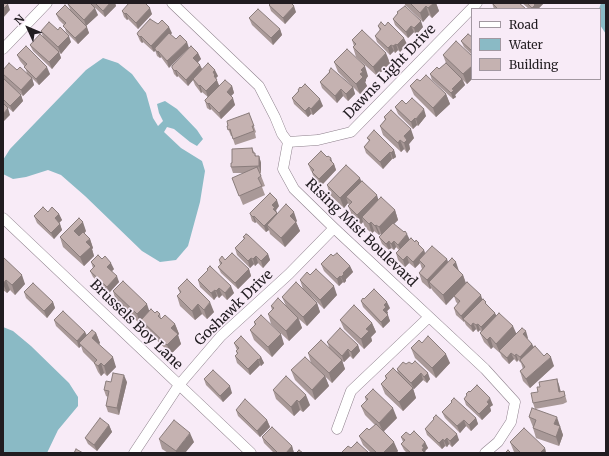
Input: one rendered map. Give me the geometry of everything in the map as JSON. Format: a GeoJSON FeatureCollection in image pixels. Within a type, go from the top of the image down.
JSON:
{"type":"FeatureCollection","features":[{"type":"Feature","properties":{"kind":"street"},"geometry":{"type":"LineString","coordinates":[[3,49],[47,3]]}},
{"type":"Feature","properties":{"kind":"street"},"geometry":{"type":"LineString","coordinates":[[172,3],[259,86],[282,134],[288,142]]}},
{"type":"Feature","properties":{"kind":"street","name":"Dawns Light Drive"},"geometry":{"type":"LineString","coordinates":[[288,142],[318,140],[351,132],[471,9]]}},
{"type":"Feature","properties":{"kind":"street","name":"Rising Mist Boulevard"},"geometry":{"type":"LineString","coordinates":[[288,142],[283,169],[294,188],[334,228],[485,369],[515,402],[511,422],[498,442],[485,453]]}},
{"type":"Feature","properties":{"kind":"street","name":"Brussels Boy Lane"},"geometry":{"type":"LineString","coordinates":[[4,221],[251,453]]}},
{"type":"Feature","properties":{"kind":"street","name":"Goshawk Drive"},"geometry":{"type":"LineString","coordinates":[[134,453],[179,385],[221,336],[289,274],[334,228]]}},
{"type":"Feature","properties":{"kind":"street"},"geometry":{"type":"LineString","coordinates":[[337,429],[351,391],[429,316]]}},
{"type":"Feature","properties":{"kind":"water"},"geometry":{"type":"Polygon","coordinates":[[[601,3],[606,3],[606,34],[601,26],[601,8],[599,8],[601,3]]]}},
{"type":"Feature","properties":{"kind":"water"},"geometry":{"type":"Polygon","coordinates":[[[103,58],[118,63],[132,74],[146,93],[153,118],[158,126],[163,121],[157,104],[165,101],[177,109],[197,130],[203,139],[197,146],[174,129],[167,127],[164,132],[181,148],[202,161],[205,171],[200,202],[188,246],[176,260],[160,262],[142,251],[61,175],[48,170],[26,177],[13,179],[3,174],[3,160],[10,149],[86,70],[103,58]]]}},
{"type":"Feature","properties":{"kind":"water"},"geometry":{"type":"Polygon","coordinates":[[[3,327],[13,331],[31,346],[69,383],[78,397],[78,406],[58,430],[47,453],[3,453],[3,327]]]}},
{"type":"Feature","properties":{"kind":"building"},"geometry":{"type":"Polygon","coordinates":[[[3,3],[8,4],[3,9],[3,3]]]}},
{"type":"Feature","properties":{"kind":"building"},"geometry":{"type":"Polygon","coordinates":[[[67,3],[90,3],[95,8],[84,20],[67,3]]]}},
{"type":"Feature","properties":{"kind":"building"},"geometry":{"type":"Polygon","coordinates":[[[95,3],[110,3],[103,11],[95,3]]]}},
{"type":"Feature","properties":{"kind":"building"},"geometry":{"type":"Polygon","coordinates":[[[129,3],[145,3],[150,8],[136,23],[122,11],[129,3]]]}},
{"type":"Feature","properties":{"kind":"building"},"geometry":{"type":"Polygon","coordinates":[[[271,3],[291,3],[294,6],[283,18],[269,5],[271,3]]]}},
{"type":"Feature","properties":{"kind":"building"},"geometry":{"type":"Polygon","coordinates":[[[410,3],[434,3],[428,8],[426,6],[420,13],[410,3]]]}},
{"type":"Feature","properties":{"kind":"building"},"geometry":{"type":"Polygon","coordinates":[[[492,3],[519,3],[525,8],[497,8],[492,3]]]}},
{"type":"Feature","properties":{"kind":"building"},"geometry":{"type":"Polygon","coordinates":[[[527,3],[535,3],[535,5],[532,8],[527,3]]]}},
{"type":"Feature","properties":{"kind":"building"},"geometry":{"type":"Polygon","coordinates":[[[65,5],[87,27],[75,38],[63,26],[66,23],[56,14],[65,5]]]}},
{"type":"Feature","properties":{"kind":"building"},"geometry":{"type":"Polygon","coordinates":[[[405,6],[421,21],[414,28],[411,26],[406,32],[393,19],[398,13],[397,12],[405,6]]]}},
{"type":"Feature","properties":{"kind":"building"},"geometry":{"type":"Polygon","coordinates":[[[258,9],[280,29],[271,38],[249,18],[258,9]]]}},
{"type":"Feature","properties":{"kind":"building"},"geometry":{"type":"Polygon","coordinates":[[[150,19],[158,24],[162,20],[169,27],[151,46],[137,34],[150,19]]]}},
{"type":"Feature","properties":{"kind":"building"},"geometry":{"type":"Polygon","coordinates":[[[49,22],[58,30],[60,27],[69,36],[58,47],[41,31],[49,22]]]}},
{"type":"Feature","properties":{"kind":"building"},"geometry":{"type":"Polygon","coordinates":[[[381,22],[385,26],[388,22],[404,38],[397,45],[391,45],[388,48],[375,36],[381,29],[378,26],[381,22]]]}},
{"type":"Feature","properties":{"kind":"building"},"geometry":{"type":"Polygon","coordinates":[[[362,30],[386,53],[373,67],[353,47],[356,44],[352,40],[362,30]]]}},
{"type":"Feature","properties":{"kind":"building"},"geometry":{"type":"Polygon","coordinates":[[[169,33],[176,39],[180,35],[187,42],[167,61],[158,51],[157,52],[155,48],[169,33]]]}},
{"type":"Feature","properties":{"kind":"building"},"geometry":{"type":"Polygon","coordinates":[[[40,34],[59,52],[49,62],[30,45],[40,34]]]}},
{"type":"Feature","properties":{"kind":"building"},"geometry":{"type":"Polygon","coordinates":[[[468,34],[471,36],[471,50],[461,41],[468,34]]]}},
{"type":"Feature","properties":{"kind":"building"},"geometry":{"type":"Polygon","coordinates":[[[456,41],[471,55],[471,67],[463,74],[443,55],[456,41]]]}},
{"type":"Feature","properties":{"kind":"building"},"geometry":{"type":"Polygon","coordinates":[[[26,46],[47,67],[36,79],[24,67],[27,64],[17,55],[26,46]]]}},
{"type":"Feature","properties":{"kind":"building"},"geometry":{"type":"Polygon","coordinates":[[[191,46],[198,53],[193,58],[200,65],[186,80],[172,68],[172,66],[191,46]]]}},
{"type":"Feature","properties":{"kind":"building"},"geometry":{"type":"Polygon","coordinates":[[[347,49],[365,66],[361,70],[363,72],[360,74],[363,77],[356,84],[334,62],[347,49]]]}},
{"type":"Feature","properties":{"kind":"building"},"geometry":{"type":"Polygon","coordinates":[[[9,63],[17,70],[20,67],[32,78],[21,90],[3,74],[3,70],[9,63]]]}},
{"type":"Feature","properties":{"kind":"building"},"geometry":{"type":"Polygon","coordinates":[[[208,63],[215,70],[213,72],[217,80],[206,91],[193,79],[208,63]]]}},
{"type":"Feature","properties":{"kind":"building"},"geometry":{"type":"Polygon","coordinates":[[[446,63],[462,79],[452,89],[454,90],[451,93],[430,74],[437,67],[439,69],[446,63]]]}},
{"type":"Feature","properties":{"kind":"building"},"geometry":{"type":"Polygon","coordinates":[[[331,68],[353,87],[346,94],[341,89],[335,96],[320,82],[330,72],[329,71],[331,68]]]}},
{"type":"Feature","properties":{"kind":"building"},"geometry":{"type":"Polygon","coordinates":[[[426,75],[446,94],[433,108],[410,86],[417,79],[420,81],[426,75]]]}},
{"type":"Feature","properties":{"kind":"building"},"geometry":{"type":"Polygon","coordinates":[[[3,78],[21,95],[10,106],[3,99],[3,78]]]}},
{"type":"Feature","properties":{"kind":"building"},"geometry":{"type":"Polygon","coordinates":[[[225,80],[232,86],[227,92],[233,98],[219,113],[205,100],[225,80]]]}},
{"type":"Feature","properties":{"kind":"building"},"geometry":{"type":"Polygon","coordinates":[[[305,84],[320,99],[311,109],[309,107],[305,111],[292,98],[299,91],[298,90],[300,87],[301,88],[305,84]]]}},
{"type":"Feature","properties":{"kind":"building"},"geometry":{"type":"Polygon","coordinates":[[[412,98],[424,109],[416,119],[415,118],[411,122],[395,107],[402,100],[406,104],[412,98]]]}},
{"type":"Feature","properties":{"kind":"building"},"geometry":{"type":"Polygon","coordinates":[[[3,103],[8,108],[3,114],[3,103]]]}},
{"type":"Feature","properties":{"kind":"building"},"geometry":{"type":"Polygon","coordinates":[[[391,110],[411,129],[404,136],[407,140],[404,143],[400,140],[398,143],[380,126],[386,119],[384,117],[391,110]]]}},
{"type":"Feature","properties":{"kind":"building"},"geometry":{"type":"Polygon","coordinates":[[[249,113],[254,126],[252,126],[254,131],[233,139],[230,129],[228,130],[227,121],[249,113]]]}},
{"type":"Feature","properties":{"kind":"building"},"geometry":{"type":"Polygon","coordinates":[[[374,130],[394,150],[380,162],[364,147],[370,140],[367,138],[374,130]]]}},
{"type":"Feature","properties":{"kind":"building"},"geometry":{"type":"Polygon","coordinates":[[[252,148],[255,156],[259,156],[259,166],[231,167],[232,149],[252,148]]]}},
{"type":"Feature","properties":{"kind":"building"},"geometry":{"type":"Polygon","coordinates":[[[321,151],[327,157],[328,156],[331,158],[330,160],[334,164],[319,179],[312,172],[314,170],[308,164],[321,151]]]}},
{"type":"Feature","properties":{"kind":"building"},"geometry":{"type":"Polygon","coordinates":[[[346,165],[360,178],[340,198],[327,185],[346,165]]]}},
{"type":"Feature","properties":{"kind":"building"},"geometry":{"type":"Polygon","coordinates":[[[257,167],[261,176],[258,178],[262,186],[239,196],[232,178],[257,167]]]}},
{"type":"Feature","properties":{"kind":"building"},"geometry":{"type":"Polygon","coordinates":[[[362,181],[377,195],[357,215],[348,206],[352,202],[346,197],[362,181]]]}},
{"type":"Feature","properties":{"kind":"building"},"geometry":{"type":"Polygon","coordinates":[[[270,193],[277,200],[272,205],[275,208],[273,209],[277,213],[264,226],[250,213],[270,193]]]}},
{"type":"Feature","properties":{"kind":"building"},"geometry":{"type":"Polygon","coordinates":[[[381,197],[395,210],[379,227],[376,225],[375,226],[371,222],[369,224],[362,217],[381,197]]]}},
{"type":"Feature","properties":{"kind":"building"},"geometry":{"type":"Polygon","coordinates":[[[286,204],[294,212],[290,216],[296,222],[281,238],[267,225],[286,204]]]}},
{"type":"Feature","properties":{"kind":"building"},"geometry":{"type":"Polygon","coordinates":[[[43,207],[48,212],[52,207],[59,214],[55,218],[60,224],[51,233],[34,216],[43,207]]]}},
{"type":"Feature","properties":{"kind":"building"},"geometry":{"type":"Polygon","coordinates":[[[79,218],[83,222],[74,231],[79,236],[83,232],[90,239],[86,242],[91,247],[80,257],[60,237],[79,218]]]}},
{"type":"Feature","properties":{"kind":"building"},"geometry":{"type":"Polygon","coordinates":[[[393,223],[407,234],[398,245],[394,241],[391,244],[389,241],[386,244],[379,237],[393,223]]]}},
{"type":"Feature","properties":{"kind":"building"},"geometry":{"type":"Polygon","coordinates":[[[246,234],[268,254],[261,261],[256,256],[248,261],[235,248],[245,238],[243,237],[246,234]]]}},
{"type":"Feature","properties":{"kind":"building"},"geometry":{"type":"Polygon","coordinates":[[[411,238],[415,242],[416,240],[424,250],[413,262],[407,256],[403,260],[396,253],[411,238]]]}},
{"type":"Feature","properties":{"kind":"building"},"geometry":{"type":"Polygon","coordinates":[[[432,246],[447,259],[427,280],[419,273],[425,266],[419,260],[432,246]]]}},
{"type":"Feature","properties":{"kind":"building"},"geometry":{"type":"Polygon","coordinates":[[[232,253],[249,269],[235,283],[218,267],[222,263],[219,260],[222,256],[225,260],[232,253]]]}},
{"type":"Feature","properties":{"kind":"building"},"geometry":{"type":"Polygon","coordinates":[[[337,253],[350,266],[341,277],[340,276],[337,279],[321,264],[331,254],[333,256],[337,253]]]}},
{"type":"Feature","properties":{"kind":"building"},"geometry":{"type":"Polygon","coordinates":[[[98,255],[102,259],[105,256],[111,263],[107,267],[117,276],[107,287],[90,271],[95,266],[91,262],[98,255]]]}},
{"type":"Feature","properties":{"kind":"building"},"geometry":{"type":"Polygon","coordinates":[[[3,257],[22,275],[12,285],[6,280],[3,284],[3,257]]]}},
{"type":"Feature","properties":{"kind":"building"},"geometry":{"type":"Polygon","coordinates":[[[452,258],[456,262],[453,265],[463,275],[443,295],[429,282],[452,258]]]}},
{"type":"Feature","properties":{"kind":"building"},"geometry":{"type":"Polygon","coordinates":[[[210,266],[231,286],[225,293],[219,288],[211,293],[198,280],[210,266]]]}},
{"type":"Feature","properties":{"kind":"building"},"geometry":{"type":"Polygon","coordinates":[[[316,269],[334,286],[320,300],[300,280],[307,272],[310,275],[316,269]]]}},
{"type":"Feature","properties":{"kind":"building"},"geometry":{"type":"Polygon","coordinates":[[[187,279],[210,302],[204,310],[198,304],[192,311],[177,296],[181,292],[178,288],[187,279]]]}},
{"type":"Feature","properties":{"kind":"building"},"geometry":{"type":"Polygon","coordinates":[[[123,281],[147,304],[137,314],[113,291],[123,281]]]}},
{"type":"Feature","properties":{"kind":"building"},"geometry":{"type":"Polygon","coordinates":[[[296,282],[317,303],[303,317],[282,297],[296,282]]]}},
{"type":"Feature","properties":{"kind":"building"},"geometry":{"type":"Polygon","coordinates":[[[467,282],[481,295],[461,316],[454,308],[460,301],[454,296],[467,282]]]}},
{"type":"Feature","properties":{"kind":"building"},"geometry":{"type":"Polygon","coordinates":[[[33,283],[53,302],[44,311],[24,292],[33,283]]]}},
{"type":"Feature","properties":{"kind":"building"},"geometry":{"type":"Polygon","coordinates":[[[374,289],[387,302],[384,305],[386,307],[383,310],[388,315],[381,322],[361,301],[374,289]]]}},
{"type":"Feature","properties":{"kind":"building"},"geometry":{"type":"Polygon","coordinates":[[[278,298],[298,318],[286,331],[268,314],[274,308],[271,306],[278,298]]]}},
{"type":"Feature","properties":{"kind":"building"},"geometry":{"type":"Polygon","coordinates":[[[483,299],[495,313],[481,327],[478,324],[476,325],[473,323],[471,326],[463,319],[483,299]]]}},
{"type":"Feature","properties":{"kind":"building"},"geometry":{"type":"Polygon","coordinates":[[[354,305],[372,323],[366,329],[369,331],[361,339],[340,320],[354,305]]]}},
{"type":"Feature","properties":{"kind":"building"},"geometry":{"type":"Polygon","coordinates":[[[151,309],[155,313],[157,311],[160,314],[158,316],[161,319],[165,315],[175,324],[171,328],[178,334],[167,345],[141,320],[151,309]]]}},
{"type":"Feature","properties":{"kind":"building"},"geometry":{"type":"Polygon","coordinates":[[[63,311],[85,332],[77,341],[54,320],[63,311]]]}},
{"type":"Feature","properties":{"kind":"building"},"geometry":{"type":"Polygon","coordinates":[[[499,313],[513,326],[496,344],[490,337],[487,340],[480,333],[499,313]]]}},
{"type":"Feature","properties":{"kind":"building"},"geometry":{"type":"Polygon","coordinates":[[[261,315],[281,334],[268,347],[250,330],[256,324],[254,322],[261,315]]]}},
{"type":"Feature","properties":{"kind":"building"},"geometry":{"type":"Polygon","coordinates":[[[340,328],[358,345],[351,352],[348,349],[342,356],[327,342],[340,328]]]}},
{"type":"Feature","properties":{"kind":"building"},"geometry":{"type":"Polygon","coordinates":[[[522,328],[526,331],[523,334],[532,344],[520,357],[511,353],[507,358],[499,351],[522,328]]]}},
{"type":"Feature","properties":{"kind":"building"},"geometry":{"type":"Polygon","coordinates":[[[92,330],[96,333],[92,338],[113,357],[104,366],[101,363],[98,366],[94,363],[97,360],[79,343],[92,330]]]}},
{"type":"Feature","properties":{"kind":"building"},"geometry":{"type":"Polygon","coordinates":[[[241,336],[261,357],[248,369],[235,356],[238,353],[236,351],[239,348],[234,343],[241,336]]]}},
{"type":"Feature","properties":{"kind":"building"},"geometry":{"type":"Polygon","coordinates":[[[428,336],[446,354],[432,368],[411,348],[419,340],[422,343],[428,336]]]}},
{"type":"Feature","properties":{"kind":"building"},"geometry":{"type":"Polygon","coordinates":[[[321,340],[342,360],[329,373],[308,353],[321,340]]]}},
{"type":"Feature","properties":{"kind":"building"},"geometry":{"type":"Polygon","coordinates":[[[535,346],[544,356],[547,353],[551,357],[526,379],[520,371],[525,367],[520,360],[535,346]]]}},
{"type":"Feature","properties":{"kind":"building"},"geometry":{"type":"Polygon","coordinates":[[[305,357],[325,376],[312,390],[291,370],[305,357]]]}},
{"type":"Feature","properties":{"kind":"building"},"geometry":{"type":"Polygon","coordinates":[[[415,361],[428,373],[424,377],[421,373],[411,383],[397,369],[403,362],[406,364],[409,362],[412,364],[415,361]]]}},
{"type":"Feature","properties":{"kind":"building"},"geometry":{"type":"Polygon","coordinates":[[[393,368],[413,388],[399,402],[381,384],[387,378],[385,376],[393,368]]]}},
{"type":"Feature","properties":{"kind":"building"},"geometry":{"type":"Polygon","coordinates":[[[213,370],[230,386],[220,396],[204,379],[213,370]]]}},
{"type":"Feature","properties":{"kind":"building"},"geometry":{"type":"Polygon","coordinates":[[[113,373],[124,375],[117,408],[106,406],[109,391],[104,390],[106,381],[111,382],[113,373]]]}},
{"type":"Feature","properties":{"kind":"building"},"geometry":{"type":"Polygon","coordinates":[[[286,376],[306,395],[299,402],[297,400],[291,407],[273,390],[286,376]]]}},
{"type":"Feature","properties":{"kind":"building"},"geometry":{"type":"Polygon","coordinates":[[[557,379],[559,392],[564,391],[565,396],[533,403],[531,393],[538,392],[537,387],[540,387],[539,382],[557,379]]]}},
{"type":"Feature","properties":{"kind":"building"},"geometry":{"type":"Polygon","coordinates":[[[477,385],[490,398],[487,402],[489,404],[479,414],[464,399],[467,395],[466,394],[477,385]]]}},
{"type":"Feature","properties":{"kind":"building"},"geometry":{"type":"Polygon","coordinates":[[[373,389],[393,408],[379,423],[361,406],[368,399],[365,397],[373,389]]]}},
{"type":"Feature","properties":{"kind":"building"},"geometry":{"type":"Polygon","coordinates":[[[454,398],[476,418],[469,425],[464,420],[457,426],[442,412],[454,398]]]}},
{"type":"Feature","properties":{"kind":"building"},"geometry":{"type":"Polygon","coordinates":[[[245,399],[267,420],[257,431],[236,410],[245,399]]]}},
{"type":"Feature","properties":{"kind":"building"},"geometry":{"type":"Polygon","coordinates":[[[532,408],[557,417],[554,424],[560,426],[556,437],[533,428],[536,420],[529,417],[532,408]]]}},
{"type":"Feature","properties":{"kind":"building"},"geometry":{"type":"Polygon","coordinates":[[[436,415],[457,434],[450,441],[447,438],[444,441],[443,439],[439,443],[425,429],[436,415]]]}},
{"type":"Feature","properties":{"kind":"building"},"geometry":{"type":"Polygon","coordinates":[[[100,418],[109,425],[94,445],[85,438],[100,418]]]}},
{"type":"Feature","properties":{"kind":"building"},"geometry":{"type":"Polygon","coordinates":[[[174,420],[190,433],[176,451],[159,439],[174,420]]]}},
{"type":"Feature","properties":{"kind":"building"},"geometry":{"type":"Polygon","coordinates":[[[376,424],[394,442],[383,453],[377,453],[359,436],[367,428],[369,430],[376,424]]]}},
{"type":"Feature","properties":{"kind":"building"},"geometry":{"type":"Polygon","coordinates":[[[272,427],[292,446],[286,453],[278,453],[262,437],[272,427]]]}},
{"type":"Feature","properties":{"kind":"building"},"geometry":{"type":"Polygon","coordinates":[[[524,428],[545,448],[540,453],[521,453],[510,442],[524,428]]]}},
{"type":"Feature","properties":{"kind":"building"},"geometry":{"type":"Polygon","coordinates":[[[414,431],[425,442],[422,446],[424,447],[422,450],[424,452],[423,453],[411,453],[401,444],[405,440],[401,437],[406,432],[410,435],[414,431]]]}},
{"type":"Feature","properties":{"kind":"building"},"geometry":{"type":"Polygon","coordinates":[[[357,442],[369,453],[341,453],[348,446],[351,448],[357,442]]]}},
{"type":"Feature","properties":{"kind":"building"},"geometry":{"type":"Polygon","coordinates":[[[76,449],[83,453],[74,453],[76,449]]]}},
{"type":"Feature","properties":{"kind":"building"},"geometry":{"type":"Polygon","coordinates":[[[299,450],[303,453],[296,453],[299,450]]]}}]}
